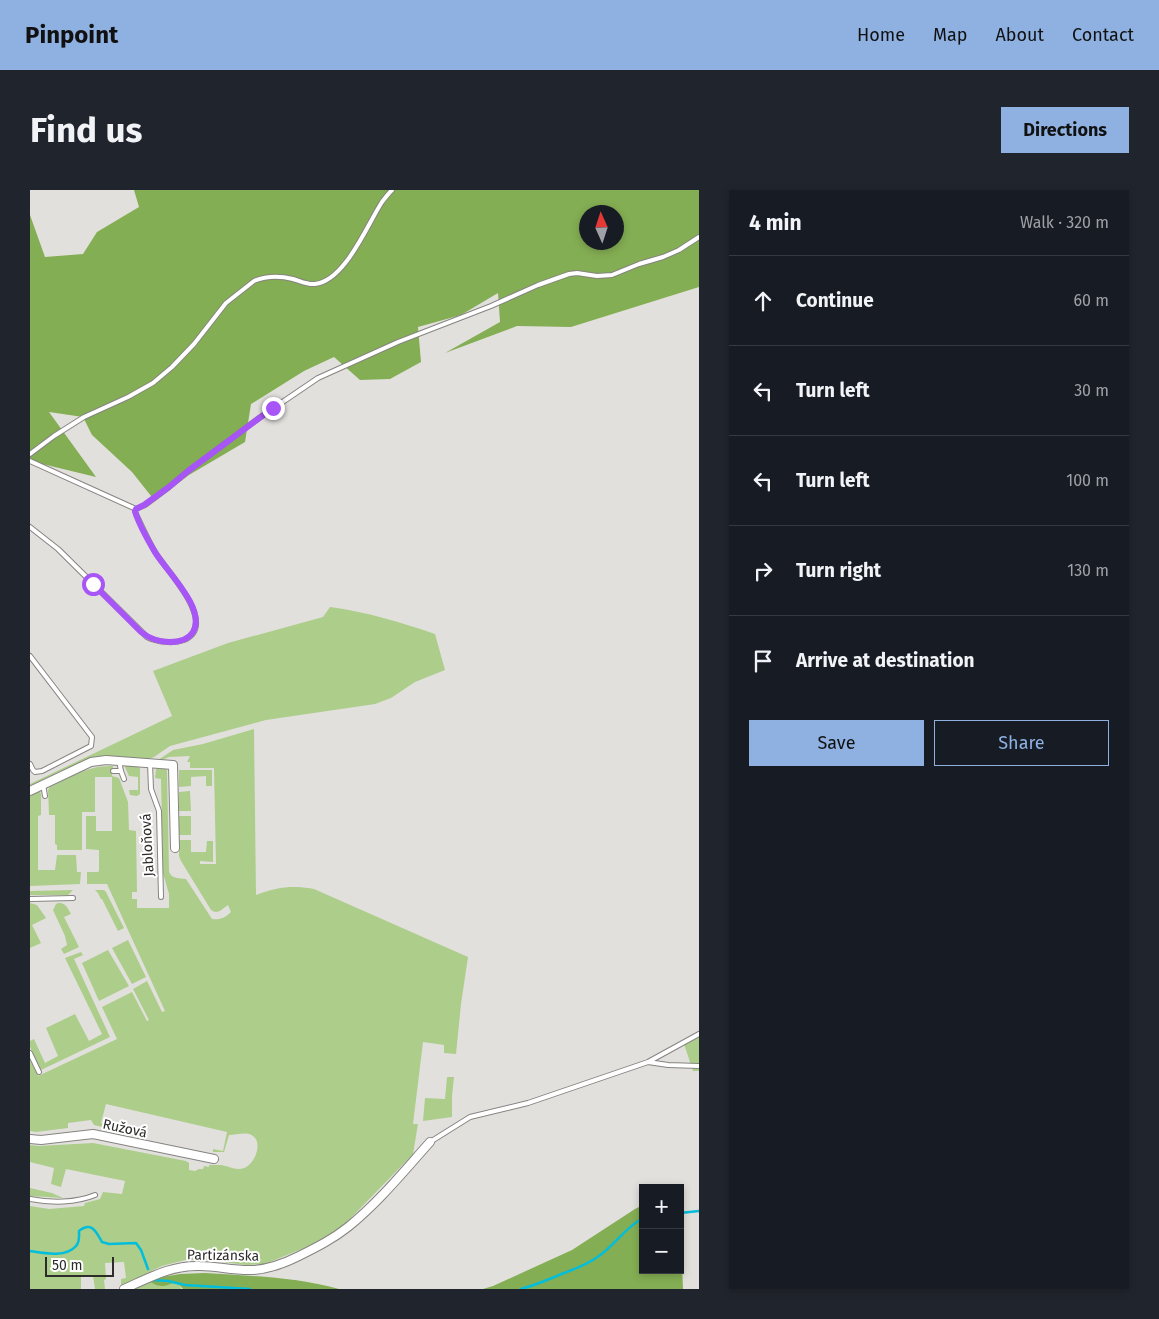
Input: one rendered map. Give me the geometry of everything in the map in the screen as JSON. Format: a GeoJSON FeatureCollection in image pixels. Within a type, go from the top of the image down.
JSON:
{"type":"FeatureCollection","features":[{"type":"Feature","properties":{"kind":"street","name":"Jabloňová"},"geometry":{"type":"LineString","coordinates":[[30,791],[91,762],[119,760],[172,765],[175,848]]}},
{"type":"Feature","properties":{"kind":"street","name":"Ružová"},"geometry":{"type":"LineString","coordinates":[[30,1139],[41,1140],[93,1134],[214,1159]]}},
{"type":"Feature","properties":{"kind":"street","name":"Partizánska"},"geometry":{"type":"LineString","coordinates":[[124,1289],[168,1270],[180,1267],[199,1266],[251,1270],[268,1268],[322,1245],[348,1226],[375,1202],[430,1142]]}},
{"type":"Feature","properties":{"kind":"lane"},"geometry":{"type":"LineString","coordinates":[[30,454],[84,417],[128,397],[153,383],[172,367],[194,344],[226,303],[254,281],[279,277],[315,284],[330,279],[339,271],[350,256],[383,200],[392,190]]}},
{"type":"Feature","properties":{"kind":"lane"},"geometry":{"type":"LineString","coordinates":[[136,509],[169,487],[273,408],[318,378],[538,285],[569,274],[612,275],[663,257],[679,250],[699,237]]}},
{"type":"Feature","properties":{"kind":"lane"},"geometry":{"type":"LineString","coordinates":[[30,461],[136,509]]}},
{"type":"Feature","properties":{"kind":"lane"},"geometry":{"type":"LineString","coordinates":[[30,527],[58,549],[147,637],[164,642],[183,640],[194,630],[194,611],[182,588],[155,553],[136,514],[136,509]]}},
{"type":"Feature","properties":{"kind":"lane"},"geometry":{"type":"LineString","coordinates":[[30,656],[92,737],[91,746],[42,771],[35,772],[30,764]]}},
{"type":"Feature","properties":{"kind":"lane"},"geometry":{"type":"LineString","coordinates":[[119,760],[124,779]]}},
{"type":"Feature","properties":{"kind":"lane","name":"Jabloňová"},"geometry":{"type":"LineString","coordinates":[[150,763],[150,789],[159,811],[161,897]]}},
{"type":"Feature","properties":{"kind":"lane"},"geometry":{"type":"LineString","coordinates":[[112,772],[121,771]]}},
{"type":"Feature","properties":{"kind":"lane"},"geometry":{"type":"LineString","coordinates":[[43,784],[45,796]]}},
{"type":"Feature","properties":{"kind":"lane"},"geometry":{"type":"LineString","coordinates":[[30,899],[73,898]]}},
{"type":"Feature","properties":{"kind":"lane"},"geometry":{"type":"LineString","coordinates":[[430,1142],[470,1116],[528,1103],[648,1062],[699,1034]]}},
{"type":"Feature","properties":{"kind":"lane"},"geometry":{"type":"LineString","coordinates":[[30,1053],[39,1072]]}},
{"type":"Feature","properties":{"kind":"lane"},"geometry":{"type":"LineString","coordinates":[[648,1062],[699,1066]]}},
{"type":"Feature","properties":{"kind":"lane"},"geometry":{"type":"LineString","coordinates":[[30,1199],[59,1202],[88,1198],[95,1195]]}},
{"type":"Feature","properties":{"kind":"green space"},"geometry":{"type":"Polygon","coordinates":[[[134,190],[699,190],[699,287],[571,327],[517,326],[445,353],[500,322],[498,293],[461,315],[418,327],[421,362],[390,379],[360,380],[334,357],[304,371],[251,404],[245,442],[189,475],[155,501],[132,472],[92,435],[83,417],[49,412],[96,477],[30,461],[30,215],[45,257],[83,254],[97,232],[139,207],[134,190]]]}},
{"type":"Feature","properties":{"kind":"green space"},"geometry":{"type":"Polygon","coordinates":[[[330,607],[383,618],[435,634],[445,670],[415,682],[391,698],[375,704],[266,720],[170,746],[149,759],[110,756],[92,757],[30,786],[30,784],[172,716],[153,671],[228,643],[323,617],[330,607]]]}},
{"type":"Feature","properties":{"kind":"green space"},"geometry":{"type":"Polygon","coordinates":[[[254,729],[256,895],[285,888],[314,889],[468,957],[456,1054],[444,1053],[444,1045],[423,1042],[413,1124],[418,1124],[413,1154],[346,1223],[327,1237],[265,1264],[246,1265],[206,1260],[185,1260],[162,1266],[121,1286],[121,1279],[126,1278],[124,1262],[105,1263],[105,1289],[95,1289],[93,1276],[81,1276],[81,1289],[30,1289],[30,1206],[49,1209],[84,1206],[85,1203],[100,1199],[103,1192],[122,1194],[125,1181],[66,1169],[61,1187],[51,1184],[54,1168],[30,1162],[30,1145],[93,1143],[186,1161],[189,1163],[189,1170],[195,1171],[203,1169],[204,1166],[209,1167],[209,1165],[221,1165],[238,1169],[244,1168],[254,1158],[257,1148],[256,1139],[251,1135],[229,1135],[224,1152],[213,1152],[213,1149],[223,1151],[227,1132],[106,1104],[101,1123],[112,1126],[111,1129],[94,1125],[91,1120],[68,1123],[68,1128],[30,1131],[30,1060],[38,1076],[117,1039],[102,1007],[132,992],[147,1021],[149,1020],[133,989],[147,981],[162,1012],[165,1011],[107,884],[87,884],[87,872],[99,871],[99,850],[86,849],[86,816],[96,816],[96,831],[112,831],[112,777],[95,777],[95,812],[82,812],[82,850],[57,850],[57,845],[55,844],[55,815],[49,815],[48,790],[50,787],[80,772],[96,767],[113,766],[112,776],[119,778],[128,802],[129,830],[136,831],[137,892],[132,892],[132,899],[137,899],[137,908],[169,908],[169,894],[163,873],[161,779],[155,778],[156,769],[165,767],[167,771],[169,872],[174,877],[186,879],[212,919],[222,918],[231,912],[228,905],[218,912],[211,910],[179,856],[179,840],[191,840],[191,852],[206,852],[207,841],[213,841],[213,862],[200,861],[200,864],[216,864],[214,768],[190,768],[190,762],[187,762],[190,756],[169,757],[158,760],[173,750],[203,744],[254,729]]]}},
{"type":"Feature","properties":{"kind":"green space"},"geometry":{"type":"Polygon","coordinates":[[[126,765],[140,768],[140,794],[137,796],[130,795],[129,790],[138,790],[138,777],[129,776],[126,765]]]}},
{"type":"Feature","properties":{"kind":"green space"},"geometry":{"type":"Polygon","coordinates":[[[179,770],[212,770],[212,786],[206,786],[206,776],[191,777],[191,786],[179,787],[179,770]]]}},
{"type":"Feature","properties":{"kind":"green space"},"geometry":{"type":"Polygon","coordinates":[[[190,791],[191,811],[179,811],[179,792],[190,791]]]}},
{"type":"Feature","properties":{"kind":"green space"},"geometry":{"type":"Polygon","coordinates":[[[38,792],[41,794],[41,815],[38,816],[38,870],[55,870],[57,855],[76,855],[77,872],[81,872],[80,884],[30,886],[30,795],[38,792]]]}},
{"type":"Feature","properties":{"kind":"green space"},"geometry":{"type":"Polygon","coordinates":[[[179,816],[191,816],[191,835],[179,835],[179,816]]]}},
{"type":"Feature","properties":{"kind":"green space"},"geometry":{"type":"Polygon","coordinates":[[[73,890],[68,895],[30,895],[30,891],[73,890]]]}},
{"type":"Feature","properties":{"kind":"green space"},"geometry":{"type":"Polygon","coordinates":[[[95,890],[104,890],[106,892],[124,928],[118,931],[102,899],[95,890]]]}},
{"type":"Feature","properties":{"kind":"green space"},"geometry":{"type":"Polygon","coordinates":[[[30,903],[37,905],[46,918],[32,925],[41,943],[30,948],[30,903]]]}},
{"type":"Feature","properties":{"kind":"green space"},"geometry":{"type":"Polygon","coordinates":[[[58,903],[64,904],[71,914],[64,917],[79,947],[64,954],[61,949],[67,945],[65,936],[53,910],[58,903]]]}},
{"type":"Feature","properties":{"kind":"green space"},"geometry":{"type":"Polygon","coordinates":[[[128,940],[146,977],[132,984],[112,948],[128,940]]]}},
{"type":"Feature","properties":{"kind":"green space"},"geometry":{"type":"Polygon","coordinates":[[[108,950],[129,986],[99,1001],[82,963],[108,950]]]}},
{"type":"Feature","properties":{"kind":"green space"},"geometry":{"type":"Polygon","coordinates":[[[81,952],[83,955],[74,959],[110,1037],[41,1070],[30,1047],[30,1041],[34,1039],[45,1063],[58,1056],[46,1028],[75,1014],[89,1041],[102,1034],[65,958],[81,952]]]}},
{"type":"Feature","properties":{"kind":"green space"},"geometry":{"type":"Polygon","coordinates":[[[699,1035],[699,1071],[693,1071],[684,1044],[699,1035]]]}},
{"type":"Feature","properties":{"kind":"green space"},"geometry":{"type":"Polygon","coordinates":[[[447,1077],[454,1077],[452,1117],[423,1121],[425,1098],[445,1099],[447,1077]]]}},
{"type":"Feature","properties":{"kind":"green space"},"geometry":{"type":"Polygon","coordinates":[[[30,1188],[52,1193],[63,1198],[30,1196],[30,1188]]]}},
{"type":"Feature","properties":{"kind":"green space"},"geometry":{"type":"Polygon","coordinates":[[[639,1207],[639,1274],[682,1274],[683,1289],[483,1289],[572,1250],[639,1207]]]}},
{"type":"Feature","properties":{"kind":"green space"},"geometry":{"type":"Polygon","coordinates":[[[205,1273],[289,1279],[339,1289],[183,1289],[175,1283],[161,1286],[149,1281],[150,1279],[180,1274],[205,1273]]]}},
{"type":"Feature","properties":{"kind":"green space"},"geometry":{"type":"Polygon","coordinates":[[[149,1281],[160,1286],[174,1283],[180,1284],[181,1289],[132,1289],[149,1281]]]}},
{"type":"Feature","properties":{"kind":"waterway"},"geometry":{"type":"LineString","coordinates":[[684,1213],[699,1211]]}},
{"type":"Feature","properties":{"kind":"waterway"},"geometry":{"type":"LineString","coordinates":[[521,1289],[580,1267],[602,1254],[639,1220]]}},
{"type":"Feature","properties":{"kind":"waterway"},"geometry":{"type":"LineString","coordinates":[[30,1251],[54,1254],[72,1250],[79,1239],[79,1231],[90,1227],[96,1231],[102,1242],[109,1244],[136,1243],[141,1250],[148,1269]]}},
{"type":"Feature","properties":{"kind":"waterway"},"geometry":{"type":"LineString","coordinates":[[153,1280],[185,1285],[250,1289]]}},
{"type":"Feature","properties":{"kind":"route"},"geometry":{"type":"LineString","coordinates":[[93,584],[150,639],[178,642],[191,635],[195,625],[194,611],[182,588],[155,553],[135,511],[273,408]]}}]}
